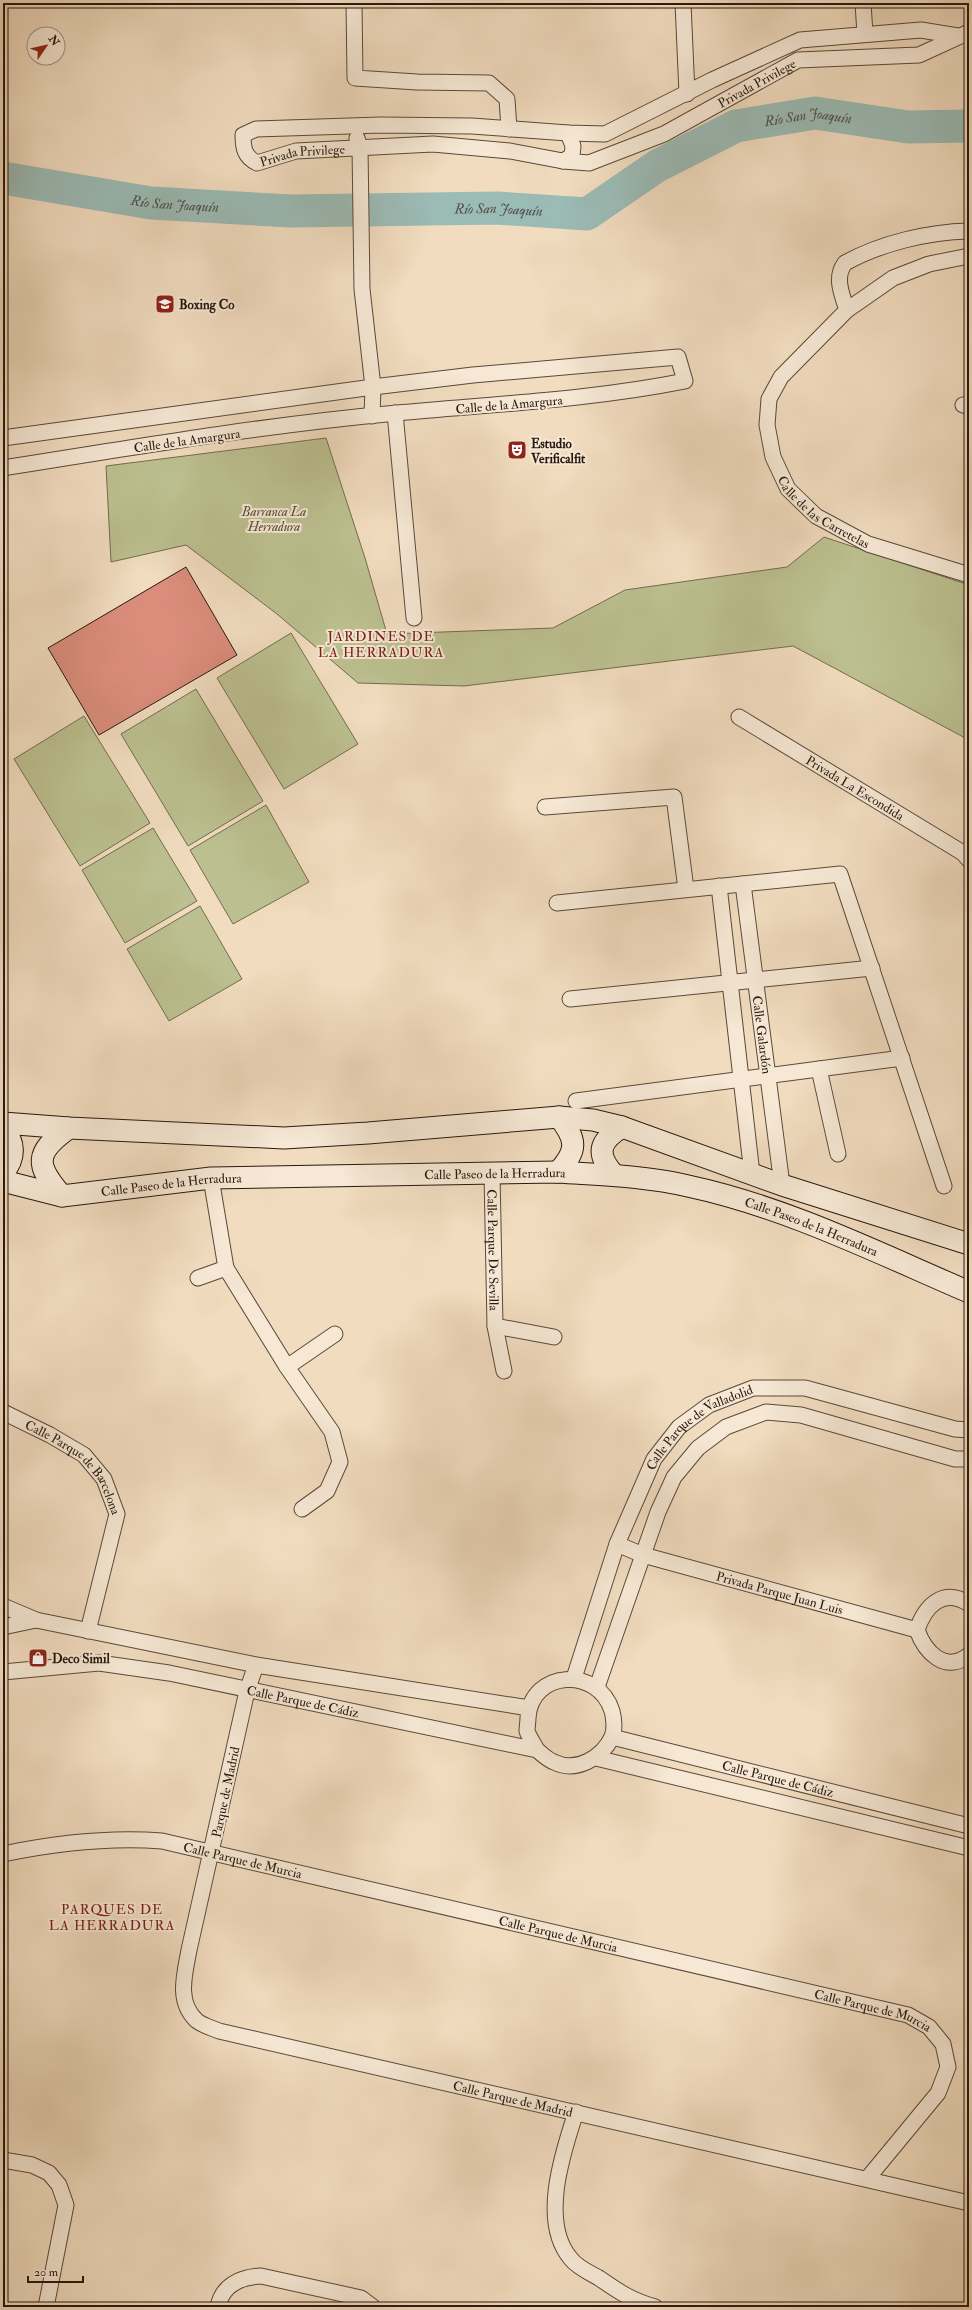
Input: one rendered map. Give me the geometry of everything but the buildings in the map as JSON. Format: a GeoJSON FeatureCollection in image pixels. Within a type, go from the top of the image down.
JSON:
{"type":"FeatureCollection","features":[{"type":"Feature","properties":{"kind":"main road"},"geometry":{"type":"LineString","coordinates":[[3,1123],[69,1128],[284,1138],[559,1118],[593,1120],[622,1127],[782,1185],[969,1244]]}},
{"type":"Feature","properties":{"kind":"main road"},"geometry":{"type":"LineString","coordinates":[[558,1172],[572,1153],[574,1142],[569,1130],[559,1118]]}},
{"type":"Feature","properties":{"kind":"main road"},"geometry":{"type":"LineString","coordinates":[[614,1176],[604,1164],[601,1154],[604,1142],[622,1127]]}},
{"type":"Feature","properties":{"kind":"main road"},"geometry":{"type":"LineString","coordinates":[[3,1128],[13,1145],[12,1157],[3,1173]]}},
{"type":"Feature","properties":{"kind":"main road"},"geometry":{"type":"LineString","coordinates":[[62,1196],[46,1174],[42,1165],[44,1151],[50,1142],[69,1128]]}},
{"type":"Feature","properties":{"kind":"main road","name":"Calle Paseo de la Herradura"},"geometry":{"type":"LineString","coordinates":[[3,1181],[62,1196],[211,1178],[558,1172],[614,1176],[688,1186],[781,1213],[969,1292]]}},
{"type":"Feature","properties":{"kind":"street"},"geometry":{"type":"LineString","coordinates":[[354,3],[355,78],[417,82],[490,83],[507,99],[509,129]]}},
{"type":"Feature","properties":{"kind":"street"},"geometry":{"type":"LineString","coordinates":[[683,3],[687,94]]}},
{"type":"Feature","properties":{"kind":"street"},"geometry":{"type":"LineString","coordinates":[[863,3],[865,34]]}},
{"type":"Feature","properties":{"kind":"street","name":"Privada Privilege"},"geometry":{"type":"LineString","coordinates":[[921,30],[963,34],[919,55],[798,60],[664,134],[589,163],[563,161],[510,151],[433,144],[296,151],[257,163],[248,159],[243,147],[243,135],[256,129],[472,126],[568,134],[605,134],[800,40],[921,30]]}},
{"type":"Feature","properties":{"kind":"street"},"geometry":{"type":"LineString","coordinates":[[353,127],[360,147],[362,289],[373,387],[372,416]]}},
{"type":"Feature","properties":{"kind":"street"},"geometry":{"type":"LineString","coordinates":[[563,161],[572,156],[573,146],[568,134]]}},
{"type":"Feature","properties":{"kind":"street"},"geometry":{"type":"LineString","coordinates":[[969,231],[947,232],[904,240],[845,263],[840,270],[839,284],[847,310],[892,278],[929,264],[969,256]]}},
{"type":"Feature","properties":{"kind":"street","name":"Calle de las Carretelas"},"geometry":{"type":"LineString","coordinates":[[847,310],[781,377],[769,399],[767,425],[773,457],[788,489],[816,516],[868,544],[969,575]]}},
{"type":"Feature","properties":{"kind":"street","name":"Calle de la Amargura"},"geometry":{"type":"LineString","coordinates":[[3,438],[373,387],[474,375],[678,357],[685,381],[643,390],[572,399],[395,413],[207,436],[3,468]]}},
{"type":"Feature","properties":{"kind":"street"},"geometry":{"type":"LineString","coordinates":[[395,413],[414,618]]}},
{"type":"Feature","properties":{"kind":"street","name":"Privada La Escondida"},"geometry":{"type":"LineString","coordinates":[[738,717],[963,853],[969,860]]}},
{"type":"Feature","properties":{"kind":"street"},"geometry":{"type":"LineString","coordinates":[[546,807],[674,797],[686,889]]}},
{"type":"Feature","properties":{"kind":"street"},"geometry":{"type":"LineString","coordinates":[[557,903],[840,874],[944,1186]]}},
{"type":"Feature","properties":{"kind":"street","name":"Calle Galardón"},"geometry":{"type":"LineString","coordinates":[[743,884],[782,1185]]}},
{"type":"Feature","properties":{"kind":"street","name":"Calle Galardón"},"geometry":{"type":"LineString","coordinates":[[719,886],[752,1174]]}},
{"type":"Feature","properties":{"kind":"street"},"geometry":{"type":"LineString","coordinates":[[570,999],[872,968]]}},
{"type":"Feature","properties":{"kind":"street"},"geometry":{"type":"LineString","coordinates":[[576,1102],[902,1058]]}},
{"type":"Feature","properties":{"kind":"street"},"geometry":{"type":"LineString","coordinates":[[819,1069],[838,1154]]}},
{"type":"Feature","properties":{"kind":"street","name":"Calle Parque De Sevilla"},"geometry":{"type":"LineString","coordinates":[[492,1173],[495,1326],[504,1371]]}},
{"type":"Feature","properties":{"kind":"street"},"geometry":{"type":"LineString","coordinates":[[211,1178],[226,1268],[287,1367],[332,1432],[340,1462],[327,1491],[302,1509]]}},
{"type":"Feature","properties":{"kind":"street"},"geometry":{"type":"LineString","coordinates":[[198,1278],[226,1268]]}},
{"type":"Feature","properties":{"kind":"street","name":"Calle Parque De Sevilla"},"geometry":{"type":"LineString","coordinates":[[495,1326],[554,1337]]}},
{"type":"Feature","properties":{"kind":"street"},"geometry":{"type":"LineString","coordinates":[[287,1367],[335,1334]]}},
{"type":"Feature","properties":{"kind":"street","name":"Calle Parque de Valladolid"},"geometry":{"type":"LineString","coordinates":[[574,1678],[617,1544],[654,1459],[679,1427],[709,1405],[753,1388],[805,1388],[955,1429],[969,1430]]}},
{"type":"Feature","properties":{"kind":"street","name":"Calle Parque de Barcelona"},"geometry":{"type":"LineString","coordinates":[[3,1412],[50,1435],[84,1456],[104,1479],[117,1514],[88,1631]]}},
{"type":"Feature","properties":{"kind":"street","name":"Calle Parque de Valladolid"},"geometry":{"type":"LineString","coordinates":[[597,1687],[658,1512],[674,1477],[698,1448],[726,1427],[766,1412],[801,1415],[955,1459],[969,1459]]}},
{"type":"Feature","properties":{"kind":"street","name":"Privada Parque Juan Luis"},"geometry":{"type":"LineString","coordinates":[[617,1544],[643,1555],[917,1630]]}},
{"type":"Feature","properties":{"kind":"street"},"geometry":{"type":"LineString","coordinates":[[969,1604],[958,1599],[947,1598],[936,1601],[927,1608],[921,1617],[917,1630],[925,1649],[933,1656],[943,1661],[954,1662],[969,1655]]}},
{"type":"Feature","properties":{"kind":"street"},"geometry":{"type":"LineString","coordinates":[[3,1606],[36,1620]]}},
{"type":"Feature","properties":{"kind":"street","name":"Calle Parque de Cádiz"},"geometry":{"type":"LineString","coordinates":[[3,1626],[36,1620],[256,1665],[529,1708]]}},
{"type":"Feature","properties":{"kind":"street","name":"Calle Parque de Cádiz"},"geometry":{"type":"LineString","coordinates":[[3,1672],[99,1663],[169,1673],[247,1691],[536,1750],[554,1763],[576,1766],[596,1758],[969,1848]]}},
{"type":"Feature","properties":{"kind":"street","name":"Parque de Madrid"},"geometry":{"type":"LineString","coordinates":[[183,1987],[247,1691],[256,1665]]}},
{"type":"Feature","properties":{"kind":"street"},"geometry":{"type":"LineString","coordinates":[[536,1750],[527,1730],[529,1708],[538,1692],[555,1681],[574,1678],[597,1687],[609,1701],[614,1719],[612,1737],[596,1758]]}},
{"type":"Feature","properties":{"kind":"street","name":"Calle Parque de Cádiz"},"geometry":{"type":"LineString","coordinates":[[612,1737],[969,1826]]}},
{"type":"Feature","properties":{"kind":"street","name":"Calle Parque de Murcia"},"geometry":{"type":"LineString","coordinates":[[3,1854],[66,1843],[122,1838],[162,1841],[908,2015],[929,2027],[943,2044],[948,2067],[938,2093],[867,2179]]}},
{"type":"Feature","properties":{"kind":"street","name":"Calle Parque de Madrid"},"geometry":{"type":"LineString","coordinates":[[183,1987],[185,2002],[196,2020],[219,2031],[969,2203]]}},
{"type":"Feature","properties":{"kind":"street"},"geometry":{"type":"LineString","coordinates":[[576,2112],[565,2147],[558,2180],[555,2209],[559,2236],[571,2259],[629,2298],[655,2307]]}},
{"type":"Feature","properties":{"kind":"street"},"geometry":{"type":"LineString","coordinates":[[3,2160],[32,2165],[49,2173],[59,2185],[66,2205],[46,2307]]}},
{"type":"Feature","properties":{"kind":"street"},"geometry":{"type":"LineString","coordinates":[[218,2307],[219,2300],[232,2283],[246,2277],[261,2276],[361,2298],[373,2307]]}},
{"type":"Feature","properties":{"kind":"green space","name":"Barranca La Herradura"},"geometry":{"type":"Polygon","coordinates":[[[326,438],[365,558],[387,634],[553,628],[625,590],[787,567],[824,537],[969,585],[969,740],[793,646],[464,686],[358,683],[277,614],[186,545],[111,562],[106,466],[326,438]]]}},
{"type":"Feature","properties":{"kind":"green space"},"geometry":{"type":"Polygon","coordinates":[[[291,633],[358,744],[284,789],[217,678],[291,633]]]}},
{"type":"Feature","properties":{"kind":"green space"},"geometry":{"type":"Polygon","coordinates":[[[196,689],[263,801],[188,846],[121,734],[196,689]]]}},
{"type":"Feature","properties":{"kind":"green space"},"geometry":{"type":"Polygon","coordinates":[[[84,716],[150,823],[80,866],[14,759],[84,716]]]}},
{"type":"Feature","properties":{"kind":"green space"},"geometry":{"type":"Polygon","coordinates":[[[266,805],[309,882],[233,924],[190,850],[266,805]]]}},
{"type":"Feature","properties":{"kind":"green space"},"geometry":{"type":"Polygon","coordinates":[[[153,828],[197,901],[125,943],[82,870],[153,828]]]}},
{"type":"Feature","properties":{"kind":"green space"},"geometry":{"type":"Polygon","coordinates":[[[200,906],[242,979],[169,1021],[127,949],[200,906]]]}},
{"type":"Feature","properties":{"kind":"waterway","name":"Río San Joaquín"},"geometry":{"type":"LineString","coordinates":[[3,178],[151,203],[290,211],[497,208],[587,214],[657,166],[736,126],[815,113],[908,127],[969,126]]}},
{"type":"Feature","properties":{"kind":"place","name":"Boxing Co"},"geometry":{"type":"Point","coordinates":[165,304]}},
{"type":"Feature","properties":{"kind":"place","name":"Estudio Verificalfit"},"geometry":{"type":"Point","coordinates":[517,450]}},
{"type":"Feature","properties":{"kind":"place","name":"Deco Simil"},"geometry":{"type":"Point","coordinates":[38,1658]}},
{"type":"Feature","properties":{"kind":"district","name":"JARDINES DE LA HERRADURA"},"geometry":{"type":"Point","coordinates":[381,644]}},
{"type":"Feature","properties":{"kind":"district","name":"PARQUES DE LA HERRADURA"},"geometry":{"type":"Point","coordinates":[112,1918]}}]}
